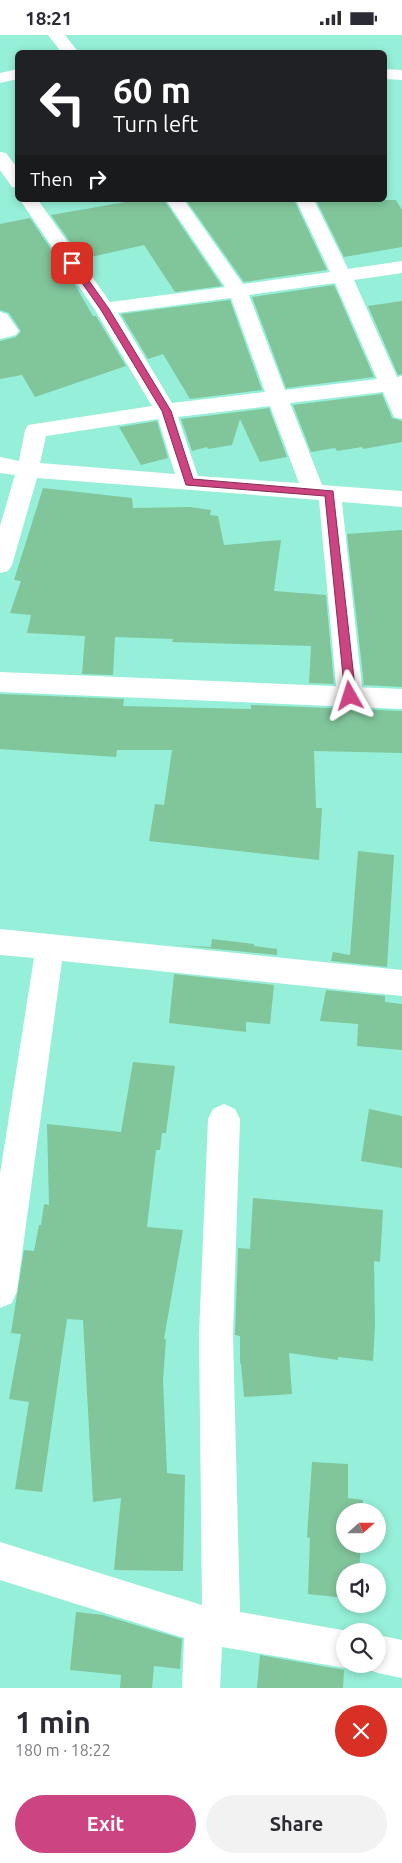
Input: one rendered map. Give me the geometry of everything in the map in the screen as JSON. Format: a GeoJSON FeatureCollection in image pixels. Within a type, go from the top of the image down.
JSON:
{"type":"FeatureCollection","features":[{"type":"Feature","properties":{"kind":"street"},"geometry":{"type":"LineString","coordinates":[[56,35],[68,50]]}},
{"type":"Feature","properties":{"kind":"street"},"geometry":{"type":"LineString","coordinates":[[387,74],[402,75]]}},
{"type":"Feature","properties":{"kind":"street"},"geometry":{"type":"LineString","coordinates":[[0,78],[15,75]]}},
{"type":"Feature","properties":{"kind":"street"},"geometry":{"type":"LineString","coordinates":[[0,157],[15,179]]}},
{"type":"Feature","properties":{"kind":"street"},"geometry":{"type":"LineString","coordinates":[[30,202],[105,309],[166,411],[189,482]]}},
{"type":"Feature","properties":{"kind":"street"},"geometry":{"type":"LineString","coordinates":[[175,202],[238,291],[278,398],[321,492],[350,696]]}},
{"type":"Feature","properties":{"kind":"street"},"geometry":{"type":"LineString","coordinates":[[306,202],[397,384],[402,412]]}},
{"type":"Feature","properties":{"kind":"street"},"geometry":{"type":"LineString","coordinates":[[105,309],[402,267]]}},
{"type":"Feature","properties":{"kind":"street"},"geometry":{"type":"LineString","coordinates":[[0,318],[9,331],[0,333]]}},
{"type":"Feature","properties":{"kind":"street"},"geometry":{"type":"LineString","coordinates":[[0,565],[28,470],[36,430],[166,411],[397,384]]}},
{"type":"Feature","properties":{"kind":"street"},"geometry":{"type":"LineString","coordinates":[[0,465],[28,470],[402,499]]}},
{"type":"Feature","properties":{"kind":"street"},"geometry":{"type":"LineString","coordinates":[[0,682],[402,699]]}},
{"type":"Feature","properties":{"kind":"street"},"geometry":{"type":"LineString","coordinates":[[0,942],[402,983]]}},
{"type":"Feature","properties":{"kind":"street"},"geometry":{"type":"LineString","coordinates":[[0,1291],[50,947]]}},
{"type":"Feature","properties":{"kind":"street"},"geometry":{"type":"LineString","coordinates":[[201,1688],[212,1627],[216,1334],[224,1119]]}},
{"type":"Feature","properties":{"kind":"street"},"geometry":{"type":"LineString","coordinates":[[0,1561],[212,1627],[336,1648]]}},
{"type":"Feature","properties":{"kind":"street"},"geometry":{"type":"LineString","coordinates":[[386,1656],[402,1659]]}},
{"type":"Feature","properties":{"kind":"building"},"geometry":{"type":"Polygon","coordinates":[[[387,200],[396,200],[402,210],[402,247],[344,257],[317,202],[387,202],[387,200]]]}},
{"type":"Feature","properties":{"kind":"building"},"geometry":{"type":"Polygon","coordinates":[[[126,202],[165,202],[222,286],[175,292],[144,245],[82,259],[51,215],[126,202]]]}},
{"type":"Feature","properties":{"kind":"building"},"geometry":{"type":"Polygon","coordinates":[[[187,202],[295,202],[327,270],[244,282],[187,202]]]}},
{"type":"Feature","properties":{"kind":"building"},"geometry":{"type":"Polygon","coordinates":[[[30,218],[74,283],[93,316],[96,316],[126,366],[35,397],[22,375],[0,379],[0,341],[16,337],[21,331],[9,313],[0,310],[0,224],[30,218]]]}},
{"type":"Feature","properties":{"kind":"building"},"geometry":{"type":"Polygon","coordinates":[[[334,285],[374,377],[286,388],[252,297],[334,285]]]}},
{"type":"Feature","properties":{"kind":"building"},"geometry":{"type":"Polygon","coordinates":[[[230,300],[262,390],[190,399],[163,354],[148,359],[121,314],[230,300]]]}},
{"type":"Feature","properties":{"kind":"building"},"geometry":{"type":"Polygon","coordinates":[[[402,301],[402,374],[398,375],[368,306],[402,301]]]}},
{"type":"Feature","properties":{"kind":"building"},"geometry":{"type":"Polygon","coordinates":[[[382,394],[392,418],[402,421],[402,442],[363,449],[362,447],[337,451],[335,448],[311,452],[293,405],[382,394]]]}},
{"type":"Feature","properties":{"kind":"building"},"geometry":{"type":"Polygon","coordinates":[[[269,408],[287,457],[260,462],[240,419],[232,445],[208,449],[207,447],[192,451],[181,419],[269,408]]]}},
{"type":"Feature","properties":{"kind":"building"},"geometry":{"type":"Polygon","coordinates":[[[157,421],[168,458],[141,465],[119,427],[157,421]]]}},
{"type":"Feature","properties":{"kind":"building"},"geometry":{"type":"Polygon","coordinates":[[[43,488],[132,498],[133,508],[190,507],[211,510],[210,515],[218,516],[224,545],[281,540],[274,591],[326,595],[334,684],[309,683],[311,646],[172,642],[173,639],[115,637],[113,675],[82,674],[85,636],[27,633],[31,615],[10,613],[21,581],[14,580],[43,488]]]}},
{"type":"Feature","properties":{"kind":"building"},"geometry":{"type":"Polygon","coordinates":[[[402,530],[402,687],[364,685],[347,534],[402,530]]]}},
{"type":"Feature","properties":{"kind":"building"},"geometry":{"type":"Polygon","coordinates":[[[0,694],[124,699],[123,706],[251,709],[251,705],[402,711],[402,753],[314,751],[316,808],[322,808],[319,860],[149,841],[155,804],[164,805],[172,750],[117,750],[116,757],[0,749],[0,694]]]}},
{"type":"Feature","properties":{"kind":"building"},"geometry":{"type":"Polygon","coordinates":[[[358,851],[394,855],[387,967],[331,961],[333,952],[350,955],[358,851]]]}},
{"type":"Feature","properties":{"kind":"building"},"geometry":{"type":"Polygon","coordinates":[[[212,939],[277,949],[277,955],[177,945],[211,947],[212,939]]]}},
{"type":"Feature","properties":{"kind":"building"},"geometry":{"type":"Polygon","coordinates":[[[174,974],[274,985],[270,1024],[246,1022],[246,1032],[169,1023],[174,974]]]}},
{"type":"Feature","properties":{"kind":"building"},"geometry":{"type":"Polygon","coordinates":[[[326,990],[385,996],[385,1002],[402,1004],[402,1050],[357,1046],[358,1024],[320,1021],[326,990]]]}},
{"type":"Feature","properties":{"kind":"building"},"geometry":{"type":"Polygon","coordinates":[[[133,1062],[175,1066],[166,1133],[162,1133],[160,1150],[156,1150],[147,1227],[183,1230],[164,1339],[166,1339],[163,1380],[167,1473],[185,1475],[183,1571],[114,1570],[121,1498],[93,1502],[83,1320],[67,1319],[42,1492],[15,1489],[29,1402],[9,1399],[21,1334],[11,1333],[24,1250],[34,1251],[44,1204],[49,1205],[47,1124],[121,1132],[133,1062]]]}},
{"type":"Feature","properties":{"kind":"building"},"geometry":{"type":"Polygon","coordinates":[[[369,1109],[402,1116],[402,1168],[361,1161],[369,1109]]]}},
{"type":"Feature","properties":{"kind":"building"},"geometry":{"type":"Polygon","coordinates":[[[253,1198],[383,1210],[380,1262],[374,1261],[375,1325],[373,1361],[338,1357],[338,1360],[289,1353],[292,1394],[244,1397],[240,1363],[240,1336],[235,1335],[238,1248],[250,1249],[253,1198]]]}},
{"type":"Feature","properties":{"kind":"building"},"geometry":{"type":"Polygon","coordinates":[[[312,1462],[348,1464],[348,1498],[363,1500],[363,1503],[336,1503],[336,1553],[360,1553],[360,1563],[336,1563],[336,1597],[308,1594],[310,1538],[307,1537],[312,1462]]]}},
{"type":"Feature","properties":{"kind":"building"},"geometry":{"type":"Polygon","coordinates":[[[76,1612],[103,1615],[182,1639],[180,1669],[154,1666],[152,1688],[120,1688],[121,1675],[70,1670],[76,1612]]]}},
{"type":"Feature","properties":{"kind":"building"},"geometry":{"type":"Polygon","coordinates":[[[260,1655],[336,1669],[336,1673],[344,1673],[343,1688],[257,1688],[260,1655]]]}},
{"type":"Feature","properties":{"kind":"route"},"geometry":{"type":"LineString","coordinates":[[72,263],[105,309],[166,411],[189,482],[330,493],[350,696]]}}]}
